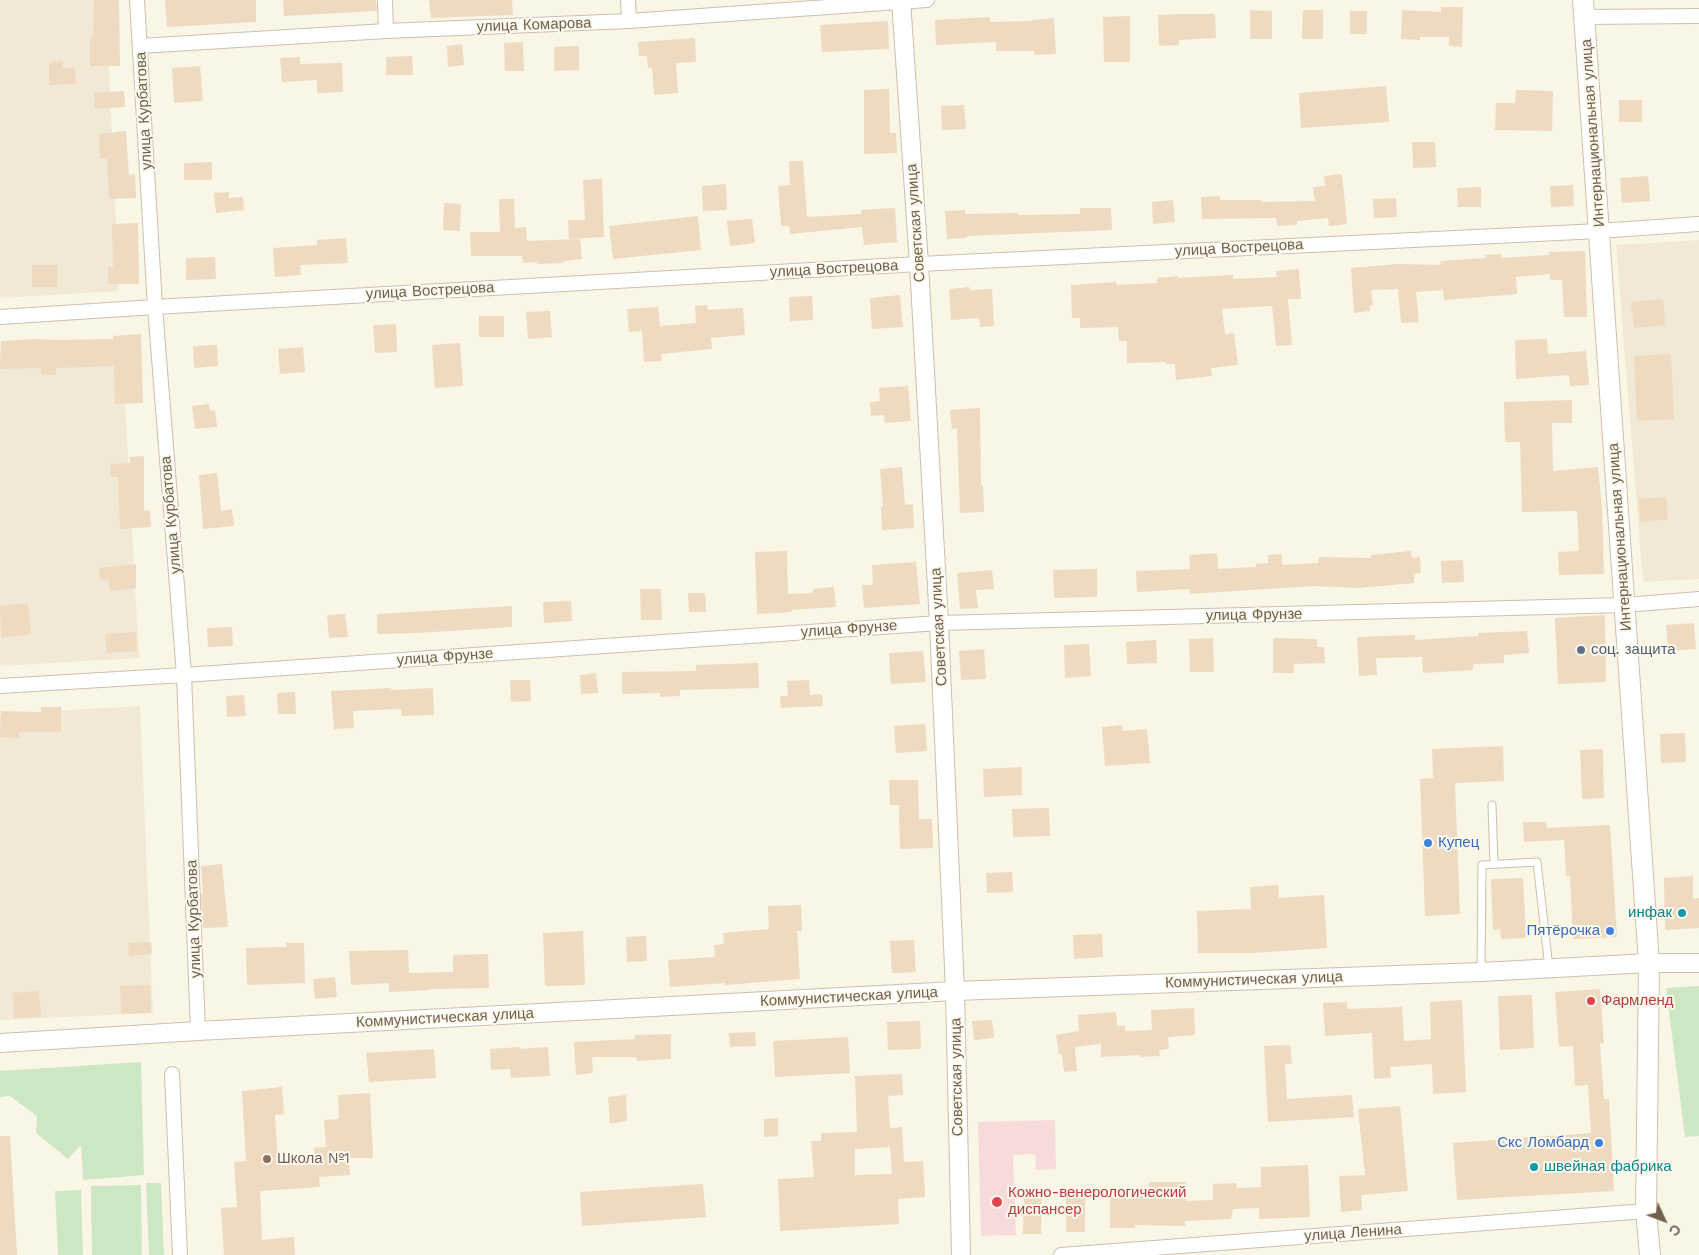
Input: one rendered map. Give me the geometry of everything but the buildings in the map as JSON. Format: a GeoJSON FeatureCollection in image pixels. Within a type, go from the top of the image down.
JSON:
{"type":"FeatureCollection","features":[{"type":"Feature","properties":{"kind":"main road","name":"Интернациональная улица"},"geometry":{"type":"LineString","coordinates":[[1584,9],[1649,963],[1646,1211],[1650,1255]]}},
{"type":"Feature","properties":{"kind":"street","name":"улица Курбатова"},"geometry":{"type":"LineString","coordinates":[[137,0],[155,307],[184,675],[198,1031]]}},
{"type":"Feature","properties":{"kind":"street"},"geometry":{"type":"LineString","coordinates":[[385,0],[386,31]]}},
{"type":"Feature","properties":{"kind":"street"},"geometry":{"type":"LineString","coordinates":[[628,0],[629,21]]}},
{"type":"Feature","properties":{"kind":"street","name":"улица Комарова"},"geometry":{"type":"LineString","coordinates":[[140,46],[386,31],[629,21],[901,0],[927,0]]}},
{"type":"Feature","properties":{"kind":"street","name":"Советская улица"},"geometry":{"type":"LineString","coordinates":[[901,0],[919,264],[939,623],[955,992],[961,1255]]}},
{"type":"Feature","properties":{"kind":"street"},"geometry":{"type":"LineString","coordinates":[[1584,9],[1699,16]]}},
{"type":"Feature","properties":{"kind":"street","name":"улица Вострецова"},"geometry":{"type":"LineString","coordinates":[[0,317],[919,264],[1599,231],[1699,224]]}},
{"type":"Feature","properties":{"kind":"street","name":"улица Фрунзе"},"geometry":{"type":"LineString","coordinates":[[0,686],[939,623],[1625,605],[1699,599]]}},
{"type":"Feature","properties":{"kind":"street","name":"Коммунистическая улица"},"geometry":{"type":"LineString","coordinates":[[0,1043],[955,992],[1481,972],[1649,963],[1699,963]]}},
{"type":"Feature","properties":{"kind":"street"},"geometry":{"type":"LineString","coordinates":[[172,1074],[180,1255]]}},
{"type":"Feature","properties":{"kind":"street","name":"улица Ленина"},"geometry":{"type":"LineString","coordinates":[[1061,1255],[1646,1211]]}},
{"type":"Feature","properties":{"kind":"lane"},"geometry":{"type":"LineString","coordinates":[[1492,805],[1494,864]]}},
{"type":"Feature","properties":{"kind":"lane"},"geometry":{"type":"LineString","coordinates":[[1481,972],[1482,865],[1494,864],[1537,862],[1549,968]]}},
{"type":"Feature","properties":{"kind":"shaded area"},"geometry":{"type":"Polygon","coordinates":[[[0,0],[106,0],[119,291],[0,298],[0,0]]]}},
{"type":"Feature","properties":{"kind":"shaded area"},"geometry":{"type":"Polygon","coordinates":[[[1699,240],[1699,579],[1643,582],[1616,245],[1699,240]]]}},
{"type":"Feature","properties":{"kind":"shaded area"},"geometry":{"type":"Polygon","coordinates":[[[122,345],[139,658],[0,666],[0,351],[122,345]]]}},
{"type":"Feature","properties":{"kind":"shaded area"},"geometry":{"type":"Polygon","coordinates":[[[140,706],[153,1013],[0,1020],[0,714],[140,706]]]}},
{"type":"Feature","properties":{"kind":"shaded area","name":"Кожно-венерологический диспансер"},"geometry":{"type":"Polygon","coordinates":[[[1055,1120],[1056,1169],[1036,1170],[1035,1154],[1013,1155],[1016,1235],[981,1236],[978,1122],[1055,1120]]]}},
{"type":"Feature","properties":{"kind":"green space"},"geometry":{"type":"Polygon","coordinates":[[[1699,986],[1699,1136],[1685,1137],[1666,988],[1699,986]]]}},
{"type":"Feature","properties":{"kind":"green space"},"geometry":{"type":"Polygon","coordinates":[[[141,1062],[144,1175],[83,1180],[81,1145],[68,1159],[36,1133],[37,1116],[10,1096],[0,1097],[0,1071],[141,1062]]]}},
{"type":"Feature","properties":{"kind":"green space"},"geometry":{"type":"Polygon","coordinates":[[[146,1183],[161,1183],[164,1255],[149,1255],[146,1183]]]}},
{"type":"Feature","properties":{"kind":"green space"},"geometry":{"type":"Polygon","coordinates":[[[141,1185],[142,1255],[92,1255],[91,1186],[141,1185]]]}},
{"type":"Feature","properties":{"kind":"green space"},"geometry":{"type":"Polygon","coordinates":[[[81,1190],[83,1255],[58,1255],[55,1191],[81,1190]]]}},
{"type":"Feature","properties":{"kind":"place","name":"соц. защита"},"geometry":{"type":"Point","coordinates":[1581,650]}},
{"type":"Feature","properties":{"kind":"place","name":"Купец"},"geometry":{"type":"Point","coordinates":[1428,843]}},
{"type":"Feature","properties":{"kind":"place","name":"инфак"},"geometry":{"type":"Point","coordinates":[1682,913]}},
{"type":"Feature","properties":{"kind":"place","name":"Пятёрочка"},"geometry":{"type":"Point","coordinates":[1610,931]}},
{"type":"Feature","properties":{"kind":"place","name":"Фармленд"},"geometry":{"type":"Point","coordinates":[1591,1001]}},
{"type":"Feature","properties":{"kind":"place","name":"Скс Ломбард"},"geometry":{"type":"Point","coordinates":[1599,1143]}},
{"type":"Feature","properties":{"kind":"place","name":"Школа №1"},"geometry":{"type":"Point","coordinates":[267,1159]}},
{"type":"Feature","properties":{"kind":"place","name":"швейная фабрика"},"geometry":{"type":"Point","coordinates":[1534,1167]}},
{"type":"Feature","properties":{"kind":"place","name":"Кожно-венерологический диспансер"},"geometry":{"type":"Point","coordinates":[997,1202]}}]}
